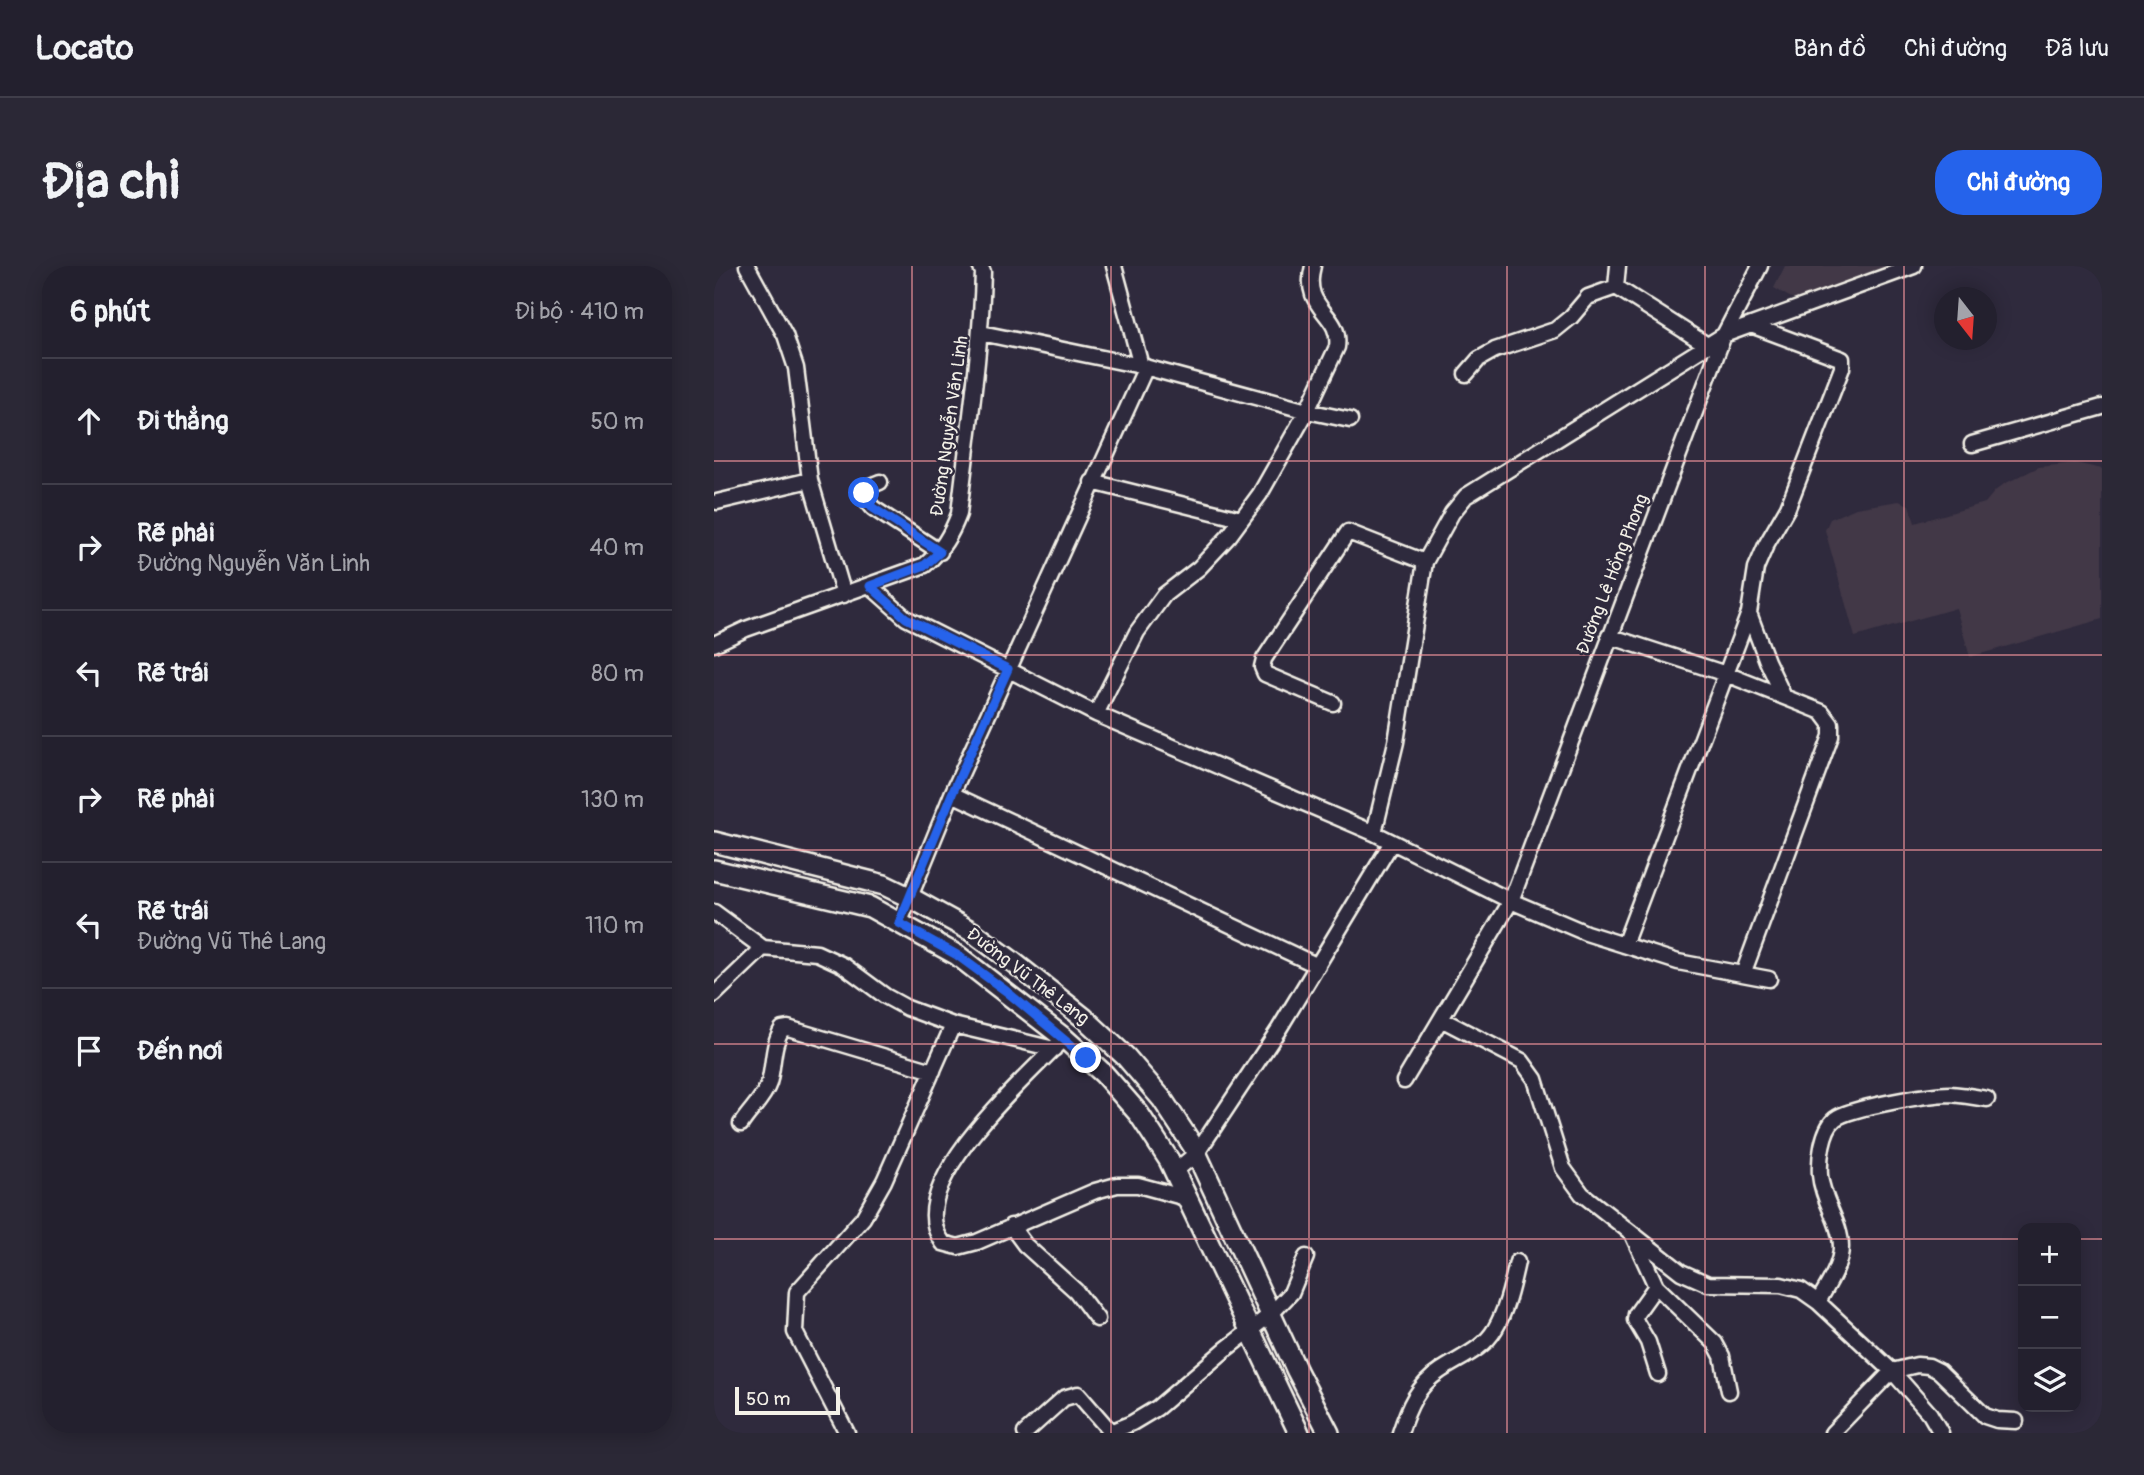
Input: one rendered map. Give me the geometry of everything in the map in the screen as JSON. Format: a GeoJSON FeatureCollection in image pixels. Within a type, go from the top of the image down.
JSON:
{"type":"FeatureCollection","features":[{"type":"Feature","properties":{"kind":"street"},"geometry":{"type":"LineString","coordinates":[[747,266],[785,335],[796,368],[810,480],[844,595]]}},
{"type":"Feature","properties":{"kind":"street","name":"Đường Nguyễn Văn Linh"},"geometry":{"type":"LineString","coordinates":[[714,644],[746,629],[925,565],[940,552],[951,535],[959,514],[981,333],[983,272],[980,266]]}},
{"type":"Feature","properties":{"kind":"street"},"geometry":{"type":"LineString","coordinates":[[899,923],[952,794],[1144,367],[1114,266]]}},
{"type":"Feature","properties":{"kind":"street"},"geometry":{"type":"LineString","coordinates":[[1097,714],[1137,632],[1164,595],[1199,568],[1241,519],[1260,494],[1307,411],[1337,347],[1339,336],[1313,298],[1309,286],[1313,266]]}},
{"type":"Feature","properties":{"kind":"street"},"geometry":{"type":"LineString","coordinates":[[1616,287],[1618,266]]}},
{"type":"Feature","properties":{"kind":"street","name":"Đường Lê Hồng Phong"},"geometry":{"type":"LineString","coordinates":[[1404,1081],[1511,901],[1724,335],[1760,266]]}},
{"type":"Feature","properties":{"kind":"street"},"geometry":{"type":"LineString","coordinates":[[1374,834],[1396,742],[1425,562],[1452,513],[1466,496],[1724,335],[1914,266]]}},
{"type":"Feature","properties":{"kind":"street"},"geometry":{"type":"LineString","coordinates":[[1616,287],[1707,345]]}},
{"type":"Feature","properties":{"kind":"street"},"geometry":{"type":"LineString","coordinates":[[1466,374],[1479,359],[1495,350],[1555,330],[1571,317],[1588,297],[1616,287]]}},
{"type":"Feature","properties":{"kind":"street"},"geometry":{"type":"LineString","coordinates":[[1624,945],[1749,614],[1756,568],[1788,507],[1842,368],[1842,359],[1751,325]]}},
{"type":"Feature","properties":{"kind":"street"},"geometry":{"type":"LineString","coordinates":[[981,333],[1144,367],[1350,420]]}},
{"type":"Feature","properties":{"kind":"street"},"geometry":{"type":"LineString","coordinates":[[1972,444],[2102,407]]}},
{"type":"Feature","properties":{"kind":"street"},"geometry":{"type":"LineString","coordinates":[[717,502],[810,480]]}},
{"type":"Feature","properties":{"kind":"street"},"geometry":{"type":"LineString","coordinates":[[880,482],[870,486],[864,493],[873,508],[940,552]]}},
{"type":"Feature","properties":{"kind":"street"},"geometry":{"type":"LineString","coordinates":[[1092,482],[1241,519]]}},
{"type":"Feature","properties":{"kind":"street"},"geometry":{"type":"LineString","coordinates":[[1333,703],[1265,674],[1262,667],[1264,659],[1348,532],[1425,562]]}},
{"type":"Feature","properties":{"kind":"street"},"geometry":{"type":"LineString","coordinates":[[870,586],[906,618],[1097,714],[1392,842],[1511,901],[1586,933],[1678,962],[1769,979]]}},
{"type":"Feature","properties":{"kind":"street"},"geometry":{"type":"LineString","coordinates":[[1749,614],[1784,697]]}},
{"type":"Feature","properties":{"kind":"street"},"geometry":{"type":"LineString","coordinates":[[1609,636],[1726,674],[1822,712],[1831,724],[1831,736],[1742,974]]}},
{"type":"Feature","properties":{"kind":"street"},"geometry":{"type":"LineString","coordinates":[[952,794],[1318,966]]}},
{"type":"Feature","properties":{"kind":"street","name":"Đường Vũ Thê Lang"},"geometry":{"type":"LineString","coordinates":[[714,842],[884,885],[911,898],[971,932],[1084,1018],[1126,1057],[1161,1099],[1197,1153],[1328,1433]]}},
{"type":"Feature","properties":{"kind":"street"},"geometry":{"type":"LineString","coordinates":[[1174,1172],[1197,1153],[1318,966],[1392,842]]}},
{"type":"Feature","properties":{"kind":"street","name":"Đường Vũ Thê Lang"},"geometry":{"type":"LineString","coordinates":[[714,870],[870,907],[957,955],[1059,1043],[1104,1074],[1139,1114],[1174,1172],[1299,1433]]}},
{"type":"Feature","properties":{"kind":"street"},"geometry":{"type":"LineString","coordinates":[[714,912],[763,948],[817,953],[843,965],[885,996],[907,1008],[953,1025],[1059,1043]]}},
{"type":"Feature","properties":{"kind":"street"},"geometry":{"type":"LineString","coordinates":[[714,995],[763,948]]}},
{"type":"Feature","properties":{"kind":"street"},"geometry":{"type":"LineString","coordinates":[[1441,1019],[1522,1060],[1535,1079],[1563,1168],[1582,1194],[1681,1272],[1709,1284],[1782,1285],[1801,1290],[1818,1302],[1892,1371],[1930,1414],[1941,1433]]}},
{"type":"Feature","properties":{"kind":"street"},"geometry":{"type":"LineString","coordinates":[[847,1433],[795,1332],[797,1292],[863,1217],[884,1181],[953,1025]]}},
{"type":"Feature","properties":{"kind":"street"},"geometry":{"type":"LineString","coordinates":[[741,1124],[764,1095],[777,1036],[782,1029],[789,1028],[933,1071]]}},
{"type":"Feature","properties":{"kind":"street"},"geometry":{"type":"LineString","coordinates":[[1059,1043],[974,1132],[943,1179],[936,1200],[935,1227],[943,1243],[958,1247],[977,1242],[1095,1191],[1116,1185],[1138,1185],[1186,1198]]}},
{"type":"Feature","properties":{"kind":"street"},"geometry":{"type":"LineString","coordinates":[[1818,1302],[1838,1262],[1841,1247],[1821,1179],[1820,1160],[1828,1129],[1834,1119],[1846,1113],[1923,1096],[1949,1094],[1987,1099]]}},
{"type":"Feature","properties":{"kind":"street"},"geometry":{"type":"LineString","coordinates":[[1011,1226],[1025,1245],[1076,1291],[1097,1319]]}},
{"type":"Feature","properties":{"kind":"street"},"geometry":{"type":"LineString","coordinates":[[1632,1233],[1656,1286],[1716,1343],[1722,1356],[1729,1391]]}},
{"type":"Feature","properties":{"kind":"street"},"geometry":{"type":"LineString","coordinates":[[1025,1433],[1064,1398],[1078,1394],[1110,1432],[1157,1408],[1271,1314],[1291,1293],[1306,1257]]}},
{"type":"Feature","properties":{"kind":"street"},"geometry":{"type":"LineString","coordinates":[[1400,1433],[1408,1407],[1422,1386],[1440,1371],[1481,1346],[1495,1330],[1510,1292],[1517,1262]]}},
{"type":"Feature","properties":{"kind":"street"},"geometry":{"type":"LineString","coordinates":[[1656,1286],[1636,1314],[1635,1320],[1648,1342],[1658,1374]]}},
{"type":"Feature","properties":{"kind":"street"},"geometry":{"type":"LineString","coordinates":[[1832,1433],[1892,1371],[1917,1365],[1929,1366],[1939,1371],[1985,1416],[2016,1421]]}},
{"type":"Feature","properties":{"kind":"shaded area"},"geometry":{"type":"Polygon","coordinates":[[[1785,266],[1892,266],[1800,303],[1774,288],[1785,266]]]}},
{"type":"Feature","properties":{"kind":"shaded area"},"geometry":{"type":"Polygon","coordinates":[[[2075,463],[2102,469],[2102,619],[1970,657],[1956,608],[1855,637],[1825,530],[1830,519],[1856,508],[1899,501],[1909,505],[1915,523],[1985,503],[2004,484],[2039,467],[2075,463]]]}},
{"type":"Feature","properties":{"kind":"route"},"geometry":{"type":"LineString","coordinates":[[864,493],[873,508],[940,552],[925,565],[870,586],[906,618],[1008,669],[952,794],[899,923],[957,955],[1006,991],[1086,1058]]}}]}
